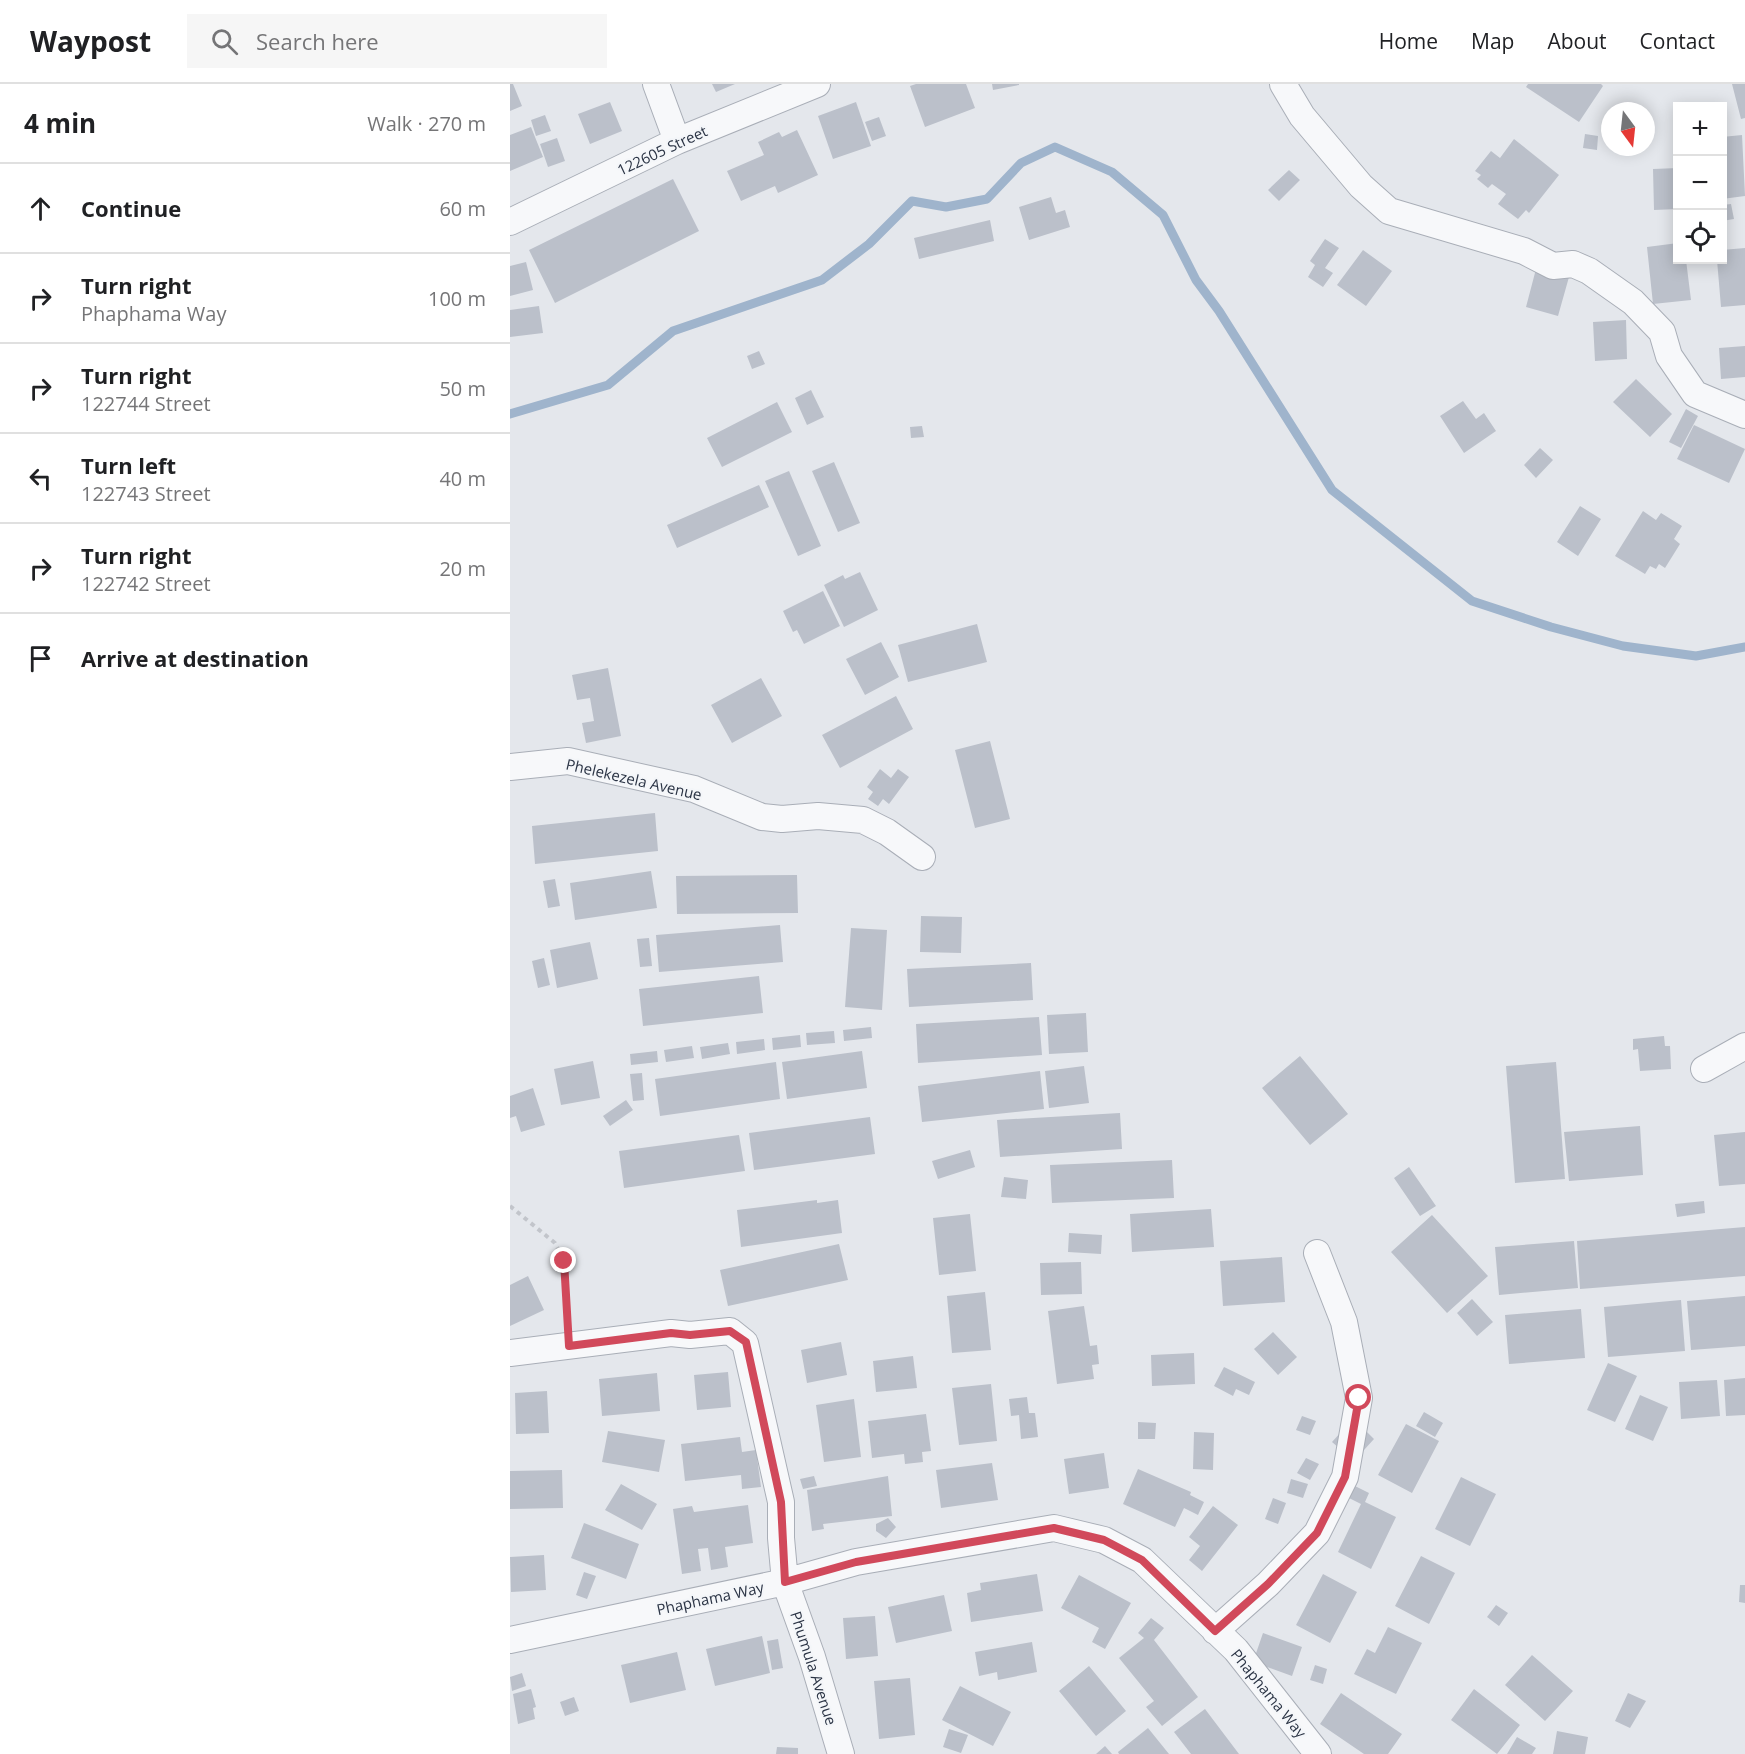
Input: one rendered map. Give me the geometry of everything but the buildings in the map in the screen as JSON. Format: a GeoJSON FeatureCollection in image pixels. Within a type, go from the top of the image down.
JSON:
{"type":"FeatureCollection","features":[{"type":"Feature","properties":{"kind":"street"},"geometry":{"type":"LineString","coordinates":[[656,84],[677,141]]}},
{"type":"Feature","properties":{"kind":"street","name":"122605 Street"},"geometry":{"type":"LineString","coordinates":[[510,222],[677,141],[818,84]]}},
{"type":"Feature","properties":{"kind":"street"},"geometry":{"type":"LineString","coordinates":[[1283,84],[1302,116],[1361,186],[1389,211],[1524,252],[1553,266],[1573,264],[1589,272],[1633,302],[1662,333],[1669,356],[1695,394],[1745,415]]}},
{"type":"Feature","properties":{"kind":"street","name":"Phelekezela Avenue"},"geometry":{"type":"LineString","coordinates":[[510,767],[568,761],[693,789],[762,817],[782,819],[818,816],[863,820],[887,832],[922,857]]}},
{"type":"Feature","properties":{"kind":"street"},"geometry":{"type":"LineString","coordinates":[[1704,1069],[1745,1046]]}},
{"type":"Feature","properties":{"kind":"street"},"geometry":{"type":"LineString","coordinates":[[1215,1631],[1268,1584],[1317,1533],[1345,1477],[1359,1398],[1344,1322],[1317,1253]]}},
{"type":"Feature","properties":{"kind":"street","name":"Phumula Avenue"},"geometry":{"type":"LineString","coordinates":[[569,1346],[671,1333],[690,1335],[730,1331],[746,1342],[781,1502],[785,1582],[812,1657],[841,1754]]}},
{"type":"Feature","properties":{"kind":"street"},"geometry":{"type":"LineString","coordinates":[[510,1353],[569,1346]]}},
{"type":"Feature","properties":{"kind":"street","name":"Phaphama Way"},"geometry":{"type":"LineString","coordinates":[[510,1640],[785,1582],[856,1562],[1054,1528],[1104,1540],[1142,1560],[1236,1650],[1318,1754]]}},
{"type":"Feature","properties":{"kind":"path"},"geometry":{"type":"LineString","coordinates":[[510,1206],[555,1243],[564,1261],[569,1346]]}},
{"type":"Feature","properties":{"kind":"waterway"},"geometry":{"type":"LineString","coordinates":[[510,414],[608,385],[673,331],[822,280],[869,244],[912,201],[946,207],[987,199],[1021,163],[1055,147],[1112,172],[1163,215],[1196,280],[1219,311],[1332,490],[1472,601],[1551,627],[1623,646],[1696,656],[1745,647]]}},
{"type":"Feature","properties":{"kind":"route"},"geometry":{"type":"LineString","coordinates":[[564,1261],[569,1346],[671,1333],[690,1335],[730,1331],[746,1342],[781,1502],[785,1582],[856,1562],[1054,1528],[1104,1540],[1142,1560],[1215,1631],[1268,1584],[1317,1533],[1345,1477],[1359,1398]]}}]}
